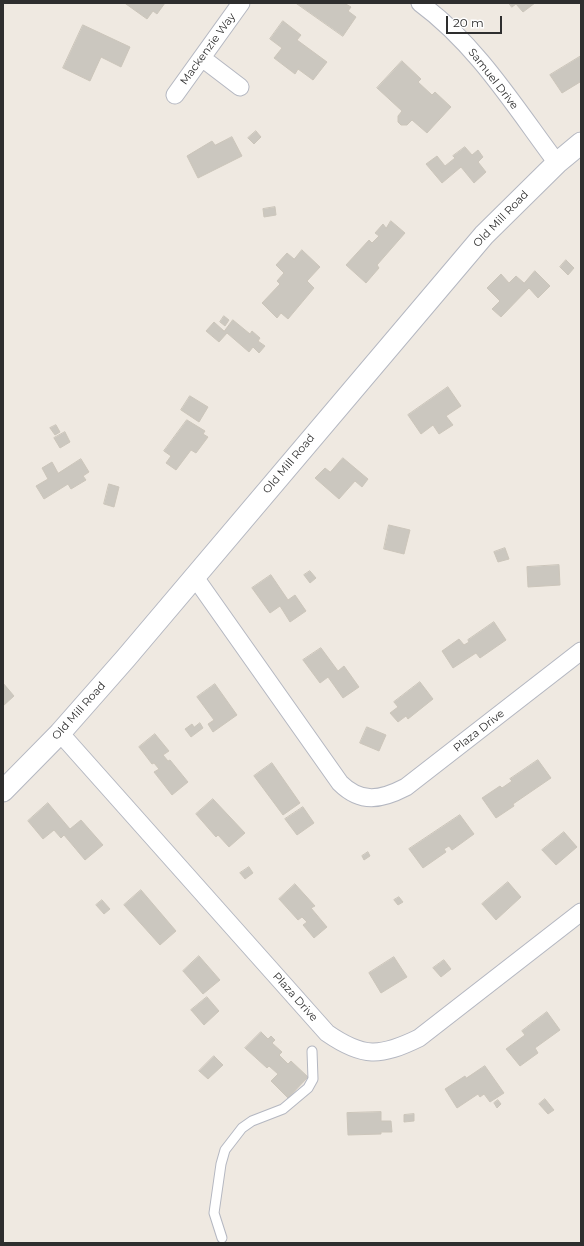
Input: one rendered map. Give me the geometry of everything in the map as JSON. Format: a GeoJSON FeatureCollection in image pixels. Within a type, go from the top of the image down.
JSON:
{"type":"FeatureCollection","features":[{"type":"Feature","properties":{"kind":"street","name":"Mackenzie Way"},"geometry":{"type":"LineString","coordinates":[[175,95],[241,3]]}},
{"type":"Feature","properties":{"kind":"street","name":"Samuel Drive"},"geometry":{"type":"LineString","coordinates":[[420,3],[459,36],[496,81],[557,163]]}},
{"type":"Feature","properties":{"kind":"street"},"geometry":{"type":"LineString","coordinates":[[202,58],[240,87]]}},
{"type":"Feature","properties":{"kind":"street","name":"Old Mill Road"},"geometry":{"type":"LineString","coordinates":[[3,791],[60,733],[484,235],[557,163],[581,143]]}},
{"type":"Feature","properties":{"kind":"street","name":"Plaza Drive"},"geometry":{"type":"LineString","coordinates":[[194,576],[340,783],[349,792],[362,797],[377,797],[396,792],[406,787],[581,651]]}},
{"type":"Feature","properties":{"kind":"street","name":"Plaza Drive"},"geometry":{"type":"LineString","coordinates":[[60,733],[327,1033],[345,1046],[364,1052],[380,1053],[397,1049],[419,1038],[581,912]]}},
{"type":"Feature","properties":{"kind":"lane"},"geometry":{"type":"LineString","coordinates":[[222,1238],[214,1213],[221,1164],[225,1150],[242,1128],[252,1121],[283,1109],[308,1088],[313,1079],[312,1051]]}},
{"type":"Feature","properties":{"kind":"building"},"geometry":{"type":"Polygon","coordinates":[[[165,3],[157,14],[153,11],[147,19],[126,4],[165,3]]]}},
{"type":"Feature","properties":{"kind":"building"},"geometry":{"type":"Polygon","coordinates":[[[296,3],[344,3],[351,7],[348,11],[356,17],[343,36],[296,3]]]}},
{"type":"Feature","properties":{"kind":"building"},"geometry":{"type":"Polygon","coordinates":[[[509,3],[535,3],[523,12],[516,4],[512,7],[509,3]]]}},
{"type":"Feature","properties":{"kind":"building"},"geometry":{"type":"Polygon","coordinates":[[[283,21],[301,35],[297,40],[327,62],[313,80],[298,69],[295,74],[274,58],[282,48],[270,39],[283,21]]]}},
{"type":"Feature","properties":{"kind":"building"},"geometry":{"type":"Polygon","coordinates":[[[83,25],[130,47],[121,67],[101,57],[90,81],[63,68],[83,25]]]}},
{"type":"Feature","properties":{"kind":"building"},"geometry":{"type":"Polygon","coordinates":[[[581,56],[581,84],[580,82],[562,93],[550,75],[581,56]]]}},
{"type":"Feature","properties":{"kind":"building"},"geometry":{"type":"Polygon","coordinates":[[[402,61],[421,79],[418,82],[432,95],[435,92],[451,107],[427,133],[412,120],[407,125],[401,125],[398,122],[398,116],[402,111],[377,88],[402,61]]]}},
{"type":"Feature","properties":{"kind":"building"},"geometry":{"type":"Polygon","coordinates":[[[256,131],[261,137],[254,144],[248,138],[256,131]]]}},
{"type":"Feature","properties":{"kind":"building"},"geometry":{"type":"Polygon","coordinates":[[[232,137],[242,156],[198,178],[187,156],[212,141],[215,145],[232,137]]]}},
{"type":"Feature","properties":{"kind":"building"},"geometry":{"type":"Polygon","coordinates":[[[465,147],[472,155],[478,150],[483,157],[478,162],[486,172],[474,183],[461,167],[442,183],[426,164],[437,156],[445,166],[455,158],[453,156],[465,147]]]}},
{"type":"Feature","properties":{"kind":"building"},"geometry":{"type":"Polygon","coordinates":[[[275,207],[276,215],[264,217],[263,209],[275,207]]]}},
{"type":"Feature","properties":{"kind":"building"},"geometry":{"type":"Polygon","coordinates":[[[391,221],[405,233],[377,265],[379,268],[366,283],[346,265],[369,240],[372,243],[379,236],[375,233],[383,224],[386,228],[391,221]]]}},
{"type":"Feature","properties":{"kind":"building"},"geometry":{"type":"Polygon","coordinates":[[[302,250],[320,267],[307,281],[314,288],[288,319],[281,313],[277,318],[262,303],[280,284],[277,281],[284,273],[276,265],[287,253],[294,259],[302,250]]]}},
{"type":"Feature","properties":{"kind":"building"},"geometry":{"type":"Polygon","coordinates":[[[566,260],[574,268],[568,275],[560,267],[566,260]]]}},
{"type":"Feature","properties":{"kind":"building"},"geometry":{"type":"Polygon","coordinates":[[[535,271],[550,286],[538,298],[529,288],[501,317],[492,309],[500,301],[487,288],[501,274],[509,283],[516,276],[524,283],[535,271]]]}},
{"type":"Feature","properties":{"kind":"building"},"geometry":{"type":"Polygon","coordinates":[[[224,316],[229,320],[225,326],[220,322],[224,316]]]}},
{"type":"Feature","properties":{"kind":"building"},"geometry":{"type":"Polygon","coordinates":[[[233,320],[250,334],[252,331],[260,338],[258,341],[265,346],[259,353],[253,347],[249,352],[227,333],[219,342],[206,331],[214,322],[224,331],[233,320]]]}},
{"type":"Feature","properties":{"kind":"building"},"geometry":{"type":"Polygon","coordinates":[[[448,387],[461,406],[446,416],[453,425],[439,434],[433,425],[421,434],[408,415],[448,387]]]}},
{"type":"Feature","properties":{"kind":"building"},"geometry":{"type":"Polygon","coordinates":[[[190,396],[208,407],[199,422],[181,410],[190,396]]]}},
{"type":"Feature","properties":{"kind":"building"},"geometry":{"type":"Polygon","coordinates":[[[187,420],[205,431],[203,434],[208,437],[196,453],[191,450],[176,470],[166,463],[171,456],[164,451],[187,420]]]}},
{"type":"Feature","properties":{"kind":"building"},"geometry":{"type":"Polygon","coordinates":[[[56,425],[60,432],[55,435],[50,428],[56,425]]]}},
{"type":"Feature","properties":{"kind":"building"},"geometry":{"type":"Polygon","coordinates":[[[65,432],[70,442],[60,448],[54,438],[65,432]]]}},
{"type":"Feature","properties":{"kind":"building"},"geometry":{"type":"Polygon","coordinates":[[[343,458],[368,479],[362,487],[355,481],[339,499],[315,478],[325,468],[330,472],[343,458]]]}},
{"type":"Feature","properties":{"kind":"building"},"geometry":{"type":"Polygon","coordinates":[[[81,459],[89,472],[83,476],[86,480],[71,489],[68,484],[44,499],[36,486],[48,479],[42,468],[52,462],[58,473],[81,459]]]}},
{"type":"Feature","properties":{"kind":"building"},"geometry":{"type":"Polygon","coordinates":[[[109,484],[119,487],[114,507],[104,504],[109,484]]]}},
{"type":"Feature","properties":{"kind":"building"},"geometry":{"type":"Polygon","coordinates":[[[389,525],[410,530],[404,554],[384,549],[389,525]]]}},
{"type":"Feature","properties":{"kind":"building"},"geometry":{"type":"Polygon","coordinates":[[[505,548],[509,559],[498,562],[494,552],[505,548]]]}},
{"type":"Feature","properties":{"kind":"building"},"geometry":{"type":"Polygon","coordinates":[[[559,565],[560,585],[528,587],[527,567],[559,565]]]}},
{"type":"Feature","properties":{"kind":"building"},"geometry":{"type":"Polygon","coordinates":[[[310,571],[316,578],[310,583],[304,575],[310,571]]]}},
{"type":"Feature","properties":{"kind":"building"},"geometry":{"type":"Polygon","coordinates":[[[271,575],[288,600],[295,595],[306,611],[290,622],[280,606],[270,613],[252,588],[271,575]]]}},
{"type":"Feature","properties":{"kind":"building"},"geometry":{"type":"Polygon","coordinates":[[[494,622],[506,640],[480,658],[476,653],[453,668],[442,651],[459,639],[464,645],[469,642],[468,640],[494,622]]]}},
{"type":"Feature","properties":{"kind":"building"},"geometry":{"type":"Polygon","coordinates":[[[321,648],[338,671],[344,666],[359,687],[343,698],[328,677],[320,683],[303,660],[321,648]]]}},
{"type":"Feature","properties":{"kind":"building"},"geometry":{"type":"Polygon","coordinates":[[[420,682],[433,699],[408,719],[406,716],[398,722],[390,713],[398,707],[394,702],[420,682]]]}},
{"type":"Feature","properties":{"kind":"building"},"geometry":{"type":"Polygon","coordinates":[[[3,683],[14,696],[3,706],[3,683]]]}},
{"type":"Feature","properties":{"kind":"building"},"geometry":{"type":"Polygon","coordinates":[[[215,684],[237,715],[213,732],[208,724],[214,720],[197,697],[215,684]]]}},
{"type":"Feature","properties":{"kind":"building"},"geometry":{"type":"Polygon","coordinates":[[[200,723],[203,728],[191,737],[185,729],[192,724],[194,727],[200,723]]]}},
{"type":"Feature","properties":{"kind":"building"},"geometry":{"type":"Polygon","coordinates":[[[367,727],[386,735],[379,751],[360,743],[367,727]]]}},
{"type":"Feature","properties":{"kind":"building"},"geometry":{"type":"Polygon","coordinates":[[[155,734],[169,751],[163,755],[168,761],[170,760],[188,782],[172,795],[154,772],[159,769],[154,763],[152,764],[139,747],[155,734]]]}},
{"type":"Feature","properties":{"kind":"building"},"geometry":{"type":"Polygon","coordinates":[[[538,760],[551,778],[513,804],[514,806],[496,818],[482,798],[500,786],[502,788],[512,781],[510,779],[538,760]]]}},
{"type":"Feature","properties":{"kind":"building"},"geometry":{"type":"Polygon","coordinates":[[[272,763],[300,803],[283,815],[254,776],[272,763]]]}},
{"type":"Feature","properties":{"kind":"building"},"geometry":{"type":"Polygon","coordinates":[[[213,799],[245,833],[229,847],[218,835],[216,837],[196,814],[213,799]]]}},
{"type":"Feature","properties":{"kind":"building"},"geometry":{"type":"Polygon","coordinates":[[[48,803],[70,829],[81,820],[103,845],[85,860],[64,835],[61,838],[54,830],[43,839],[28,821],[48,803]]]}},
{"type":"Feature","properties":{"kind":"building"},"geometry":{"type":"Polygon","coordinates":[[[303,807],[314,823],[297,835],[285,819],[303,807]]]}},
{"type":"Feature","properties":{"kind":"building"},"geometry":{"type":"Polygon","coordinates":[[[460,815],[474,834],[452,850],[449,846],[444,849],[446,852],[423,868],[409,849],[460,815]]]}},
{"type":"Feature","properties":{"kind":"building"},"geometry":{"type":"Polygon","coordinates":[[[564,832],[577,847],[556,865],[542,850],[564,832]]]}},
{"type":"Feature","properties":{"kind":"building"},"geometry":{"type":"Polygon","coordinates":[[[368,852],[370,856],[364,860],[362,856],[368,852]]]}},
{"type":"Feature","properties":{"kind":"building"},"geometry":{"type":"Polygon","coordinates":[[[249,867],[253,873],[245,879],[240,873],[249,867]]]}},
{"type":"Feature","properties":{"kind":"building"},"geometry":{"type":"Polygon","coordinates":[[[508,882],[521,897],[496,920],[482,904],[508,882]]]}},
{"type":"Feature","properties":{"kind":"building"},"geometry":{"type":"Polygon","coordinates":[[[295,884],[315,906],[311,908],[327,927],[314,938],[303,925],[307,922],[302,917],[298,920],[279,899],[295,884]]]}},
{"type":"Feature","properties":{"kind":"building"},"geometry":{"type":"Polygon","coordinates":[[[141,890],[176,931],[160,945],[124,905],[141,890]]]}},
{"type":"Feature","properties":{"kind":"building"},"geometry":{"type":"Polygon","coordinates":[[[399,897],[403,902],[398,905],[394,900],[399,897]]]}},
{"type":"Feature","properties":{"kind":"building"},"geometry":{"type":"Polygon","coordinates":[[[102,900],[110,909],[104,914],[96,905],[102,900]]]}},
{"type":"Feature","properties":{"kind":"building"},"geometry":{"type":"Polygon","coordinates":[[[199,956],[220,980],[203,994],[183,971],[199,956]]]}},
{"type":"Feature","properties":{"kind":"building"},"geometry":{"type":"Polygon","coordinates":[[[394,957],[407,977],[381,993],[369,973],[394,957]]]}},
{"type":"Feature","properties":{"kind":"building"},"geometry":{"type":"Polygon","coordinates":[[[444,960],[451,969],[441,977],[433,968],[444,960]]]}},
{"type":"Feature","properties":{"kind":"building"},"geometry":{"type":"Polygon","coordinates":[[[207,997],[219,1011],[204,1025],[191,1010],[207,997]]]}},
{"type":"Feature","properties":{"kind":"building"},"geometry":{"type":"Polygon","coordinates":[[[547,1012],[560,1030],[535,1048],[538,1053],[520,1066],[506,1049],[525,1035],[522,1031],[547,1012]]]}},
{"type":"Feature","properties":{"kind":"building"},"geometry":{"type":"Polygon","coordinates":[[[261,1032],[268,1039],[271,1036],[275,1040],[272,1043],[282,1052],[279,1055],[288,1064],[291,1061],[308,1077],[288,1098],[271,1081],[278,1074],[269,1066],[267,1068],[245,1048],[261,1032]]]}},
{"type":"Feature","properties":{"kind":"building"},"geometry":{"type":"Polygon","coordinates":[[[214,1056],[223,1065],[208,1079],[199,1071],[214,1056]]]}},
{"type":"Feature","properties":{"kind":"building"},"geometry":{"type":"Polygon","coordinates":[[[485,1066],[504,1093],[490,1102],[484,1094],[480,1097],[478,1094],[457,1108],[445,1089],[465,1076],[466,1078],[485,1066]]]}},
{"type":"Feature","properties":{"kind":"building"},"geometry":{"type":"Polygon","coordinates":[[[545,1099],[554,1110],[548,1114],[539,1104],[545,1099]]]}},
{"type":"Feature","properties":{"kind":"building"},"geometry":{"type":"Polygon","coordinates":[[[498,1100],[501,1104],[497,1108],[494,1103],[498,1100]]]}},
{"type":"Feature","properties":{"kind":"building"},"geometry":{"type":"Polygon","coordinates":[[[381,1112],[381,1121],[391,1121],[392,1132],[381,1132],[381,1134],[348,1135],[347,1113],[381,1112]]]}},
{"type":"Feature","properties":{"kind":"building"},"geometry":{"type":"Polygon","coordinates":[[[414,1114],[414,1121],[404,1122],[404,1115],[414,1114]]]}}]}
